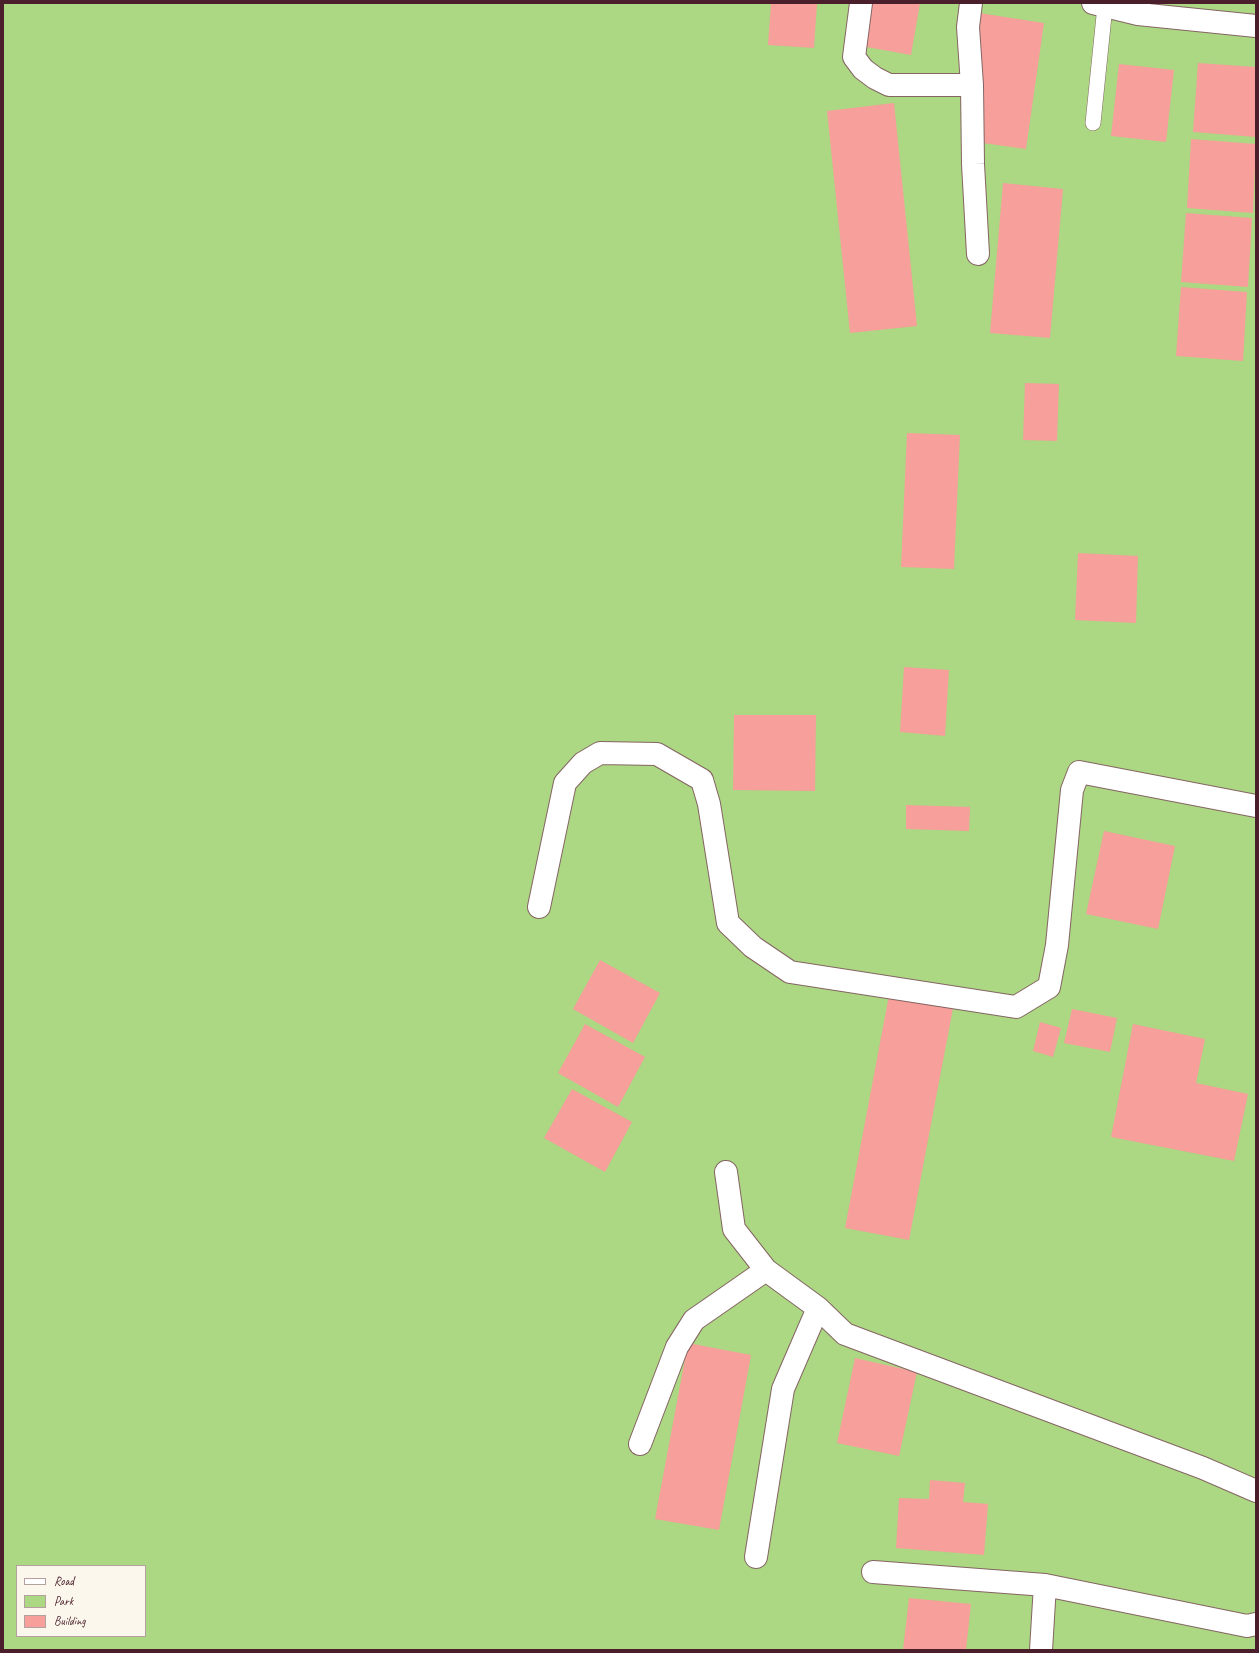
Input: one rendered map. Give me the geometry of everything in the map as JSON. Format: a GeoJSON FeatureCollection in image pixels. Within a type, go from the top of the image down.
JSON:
{"type":"FeatureCollection","features":[{"type":"Feature","properties":{"kind":"street"},"geometry":{"type":"LineString","coordinates":[[861,3],[854,57],[863,69],[875,78],[889,85],[972,85]]}},
{"type":"Feature","properties":{"kind":"street"},"geometry":{"type":"LineString","coordinates":[[971,3],[968,27],[972,85],[973,164],[978,254]]}},
{"type":"Feature","properties":{"kind":"street"},"geometry":{"type":"LineString","coordinates":[[1099,4],[1138,14],[1256,26]]}},
{"type":"Feature","properties":{"kind":"street"},"geometry":{"type":"LineString","coordinates":[[539,907],[565,783],[583,762],[600,753],[657,754],[702,780],[709,804],[728,923],[753,947],[790,972],[1016,1007],[1049,987],[1057,945],[1072,790],[1079,772],[1256,806]]}},
{"type":"Feature","properties":{"kind":"street"},"geometry":{"type":"LineString","coordinates":[[726,1172],[734,1229],[766,1270],[818,1308],[845,1334],[1203,1468],[1256,1490]]}},
{"type":"Feature","properties":{"kind":"street"},"geometry":{"type":"LineString","coordinates":[[640,1444],[677,1347],[694,1320],[766,1270]]}},
{"type":"Feature","properties":{"kind":"street"},"geometry":{"type":"LineString","coordinates":[[756,1557],[783,1389],[818,1308]]}},
{"type":"Feature","properties":{"kind":"street"},"geometry":{"type":"LineString","coordinates":[[873,1572],[1046,1585],[1247,1626],[1256,1624]]}},
{"type":"Feature","properties":{"kind":"street"},"geometry":{"type":"LineString","coordinates":[[1041,1650],[1046,1585]]}},
{"type":"Feature","properties":{"kind":"lane"},"geometry":{"type":"LineString","coordinates":[[1093,123],[1099,4]]}},
{"type":"Feature","properties":{"kind":"green space"},"geometry":{"type":"Polygon","coordinates":[[[3,3],[1256,3],[1256,1650],[3,1650],[3,3]]]}},
{"type":"Feature","properties":{"kind":"building"},"geometry":{"type":"Polygon","coordinates":[[[771,3],[817,3],[814,48],[768,45],[771,3]]]}},
{"type":"Feature","properties":{"kind":"building"},"geometry":{"type":"Polygon","coordinates":[[[869,3],[920,3],[911,55],[861,46],[869,3]]]}},
{"type":"Feature","properties":{"kind":"building"},"geometry":{"type":"Polygon","coordinates":[[[979,13],[1044,23],[1026,149],[961,140],[979,13]]]}},
{"type":"Feature","properties":{"kind":"building"},"geometry":{"type":"Polygon","coordinates":[[[1198,63],[1256,67],[1256,137],[1193,132],[1198,63]]]}},
{"type":"Feature","properties":{"kind":"building"},"geometry":{"type":"Polygon","coordinates":[[[1119,64],[1174,70],[1166,142],[1111,136],[1119,64]]]}},
{"type":"Feature","properties":{"kind":"building"},"geometry":{"type":"Polygon","coordinates":[[[894,103],[917,326],[850,333],[827,111],[894,103]]]}},
{"type":"Feature","properties":{"kind":"building"},"geometry":{"type":"Polygon","coordinates":[[[1191,139],[1256,144],[1253,213],[1187,208],[1191,139]]]}},
{"type":"Feature","properties":{"kind":"building"},"geometry":{"type":"Polygon","coordinates":[[[1003,183],[1063,189],[1050,338],[990,333],[1003,183]]]}},
{"type":"Feature","properties":{"kind":"building"},"geometry":{"type":"Polygon","coordinates":[[[1186,213],[1252,218],[1248,287],[1181,282],[1186,213]]]}},
{"type":"Feature","properties":{"kind":"building"},"geometry":{"type":"Polygon","coordinates":[[[1181,287],[1247,292],[1243,361],[1176,356],[1181,287]]]}},
{"type":"Feature","properties":{"kind":"building"},"geometry":{"type":"Polygon","coordinates":[[[1025,383],[1059,384],[1057,441],[1023,440],[1025,383]]]}},
{"type":"Feature","properties":{"kind":"building"},"geometry":{"type":"Polygon","coordinates":[[[907,433],[960,435],[954,569],[901,567],[907,433]]]}},
{"type":"Feature","properties":{"kind":"building"},"geometry":{"type":"Polygon","coordinates":[[[1078,553],[1138,556],[1136,623],[1075,620],[1078,553]]]}},
{"type":"Feature","properties":{"kind":"building"},"geometry":{"type":"Polygon","coordinates":[[[904,667],[949,670],[945,736],[900,732],[904,667]]]}},
{"type":"Feature","properties":{"kind":"building"},"geometry":{"type":"Polygon","coordinates":[[[734,715],[816,715],[815,791],[733,790],[734,715]]]}},
{"type":"Feature","properties":{"kind":"building"},"geometry":{"type":"Polygon","coordinates":[[[906,805],[970,807],[969,831],[906,829],[906,805]]]}},
{"type":"Feature","properties":{"kind":"building"},"geometry":{"type":"Polygon","coordinates":[[[1104,831],[1175,846],[1158,929],[1086,914],[1104,831]]]}},
{"type":"Feature","properties":{"kind":"building"},"geometry":{"type":"Polygon","coordinates":[[[600,960],[660,993],[633,1043],[573,1009],[600,960]]]}},
{"type":"Feature","properties":{"kind":"building"},"geometry":{"type":"Polygon","coordinates":[[[890,990],[954,1003],[909,1240],[845,1228],[890,990]]]}},
{"type":"Feature","properties":{"kind":"building"},"geometry":{"type":"Polygon","coordinates":[[[1072,1009],[1117,1018],[1110,1052],[1064,1043],[1072,1009]]]}},
{"type":"Feature","properties":{"kind":"building"},"geometry":{"type":"Polygon","coordinates":[[[1040,1022],[1061,1028],[1053,1057],[1033,1051],[1040,1022]]]}},
{"type":"Feature","properties":{"kind":"building"},"geometry":{"type":"Polygon","coordinates":[[[585,1024],[645,1057],[618,1107],[558,1073],[585,1024]]]}},
{"type":"Feature","properties":{"kind":"building"},"geometry":{"type":"Polygon","coordinates":[[[1133,1024],[1205,1039],[1196,1083],[1248,1094],[1234,1161],[1111,1137],[1133,1024]]]}},
{"type":"Feature","properties":{"kind":"building"},"geometry":{"type":"Polygon","coordinates":[[[572,1089],[632,1122],[605,1172],[544,1138],[572,1089]]]}},
{"type":"Feature","properties":{"kind":"building"},"geometry":{"type":"Polygon","coordinates":[[[688,1343],[751,1355],[719,1530],[655,1519],[688,1343]]]}},
{"type":"Feature","properties":{"kind":"building"},"geometry":{"type":"Polygon","coordinates":[[[855,1358],[917,1372],[899,1456],[837,1443],[855,1358]]]}},
{"type":"Feature","properties":{"kind":"building"},"geometry":{"type":"Polygon","coordinates":[[[930,1480],[965,1483],[963,1502],[988,1504],[984,1555],[896,1548],[899,1498],[929,1499],[930,1480]]]}},
{"type":"Feature","properties":{"kind":"building"},"geometry":{"type":"Polygon","coordinates":[[[909,1598],[971,1604],[966,1650],[903,1650],[909,1598]]]}}]}
